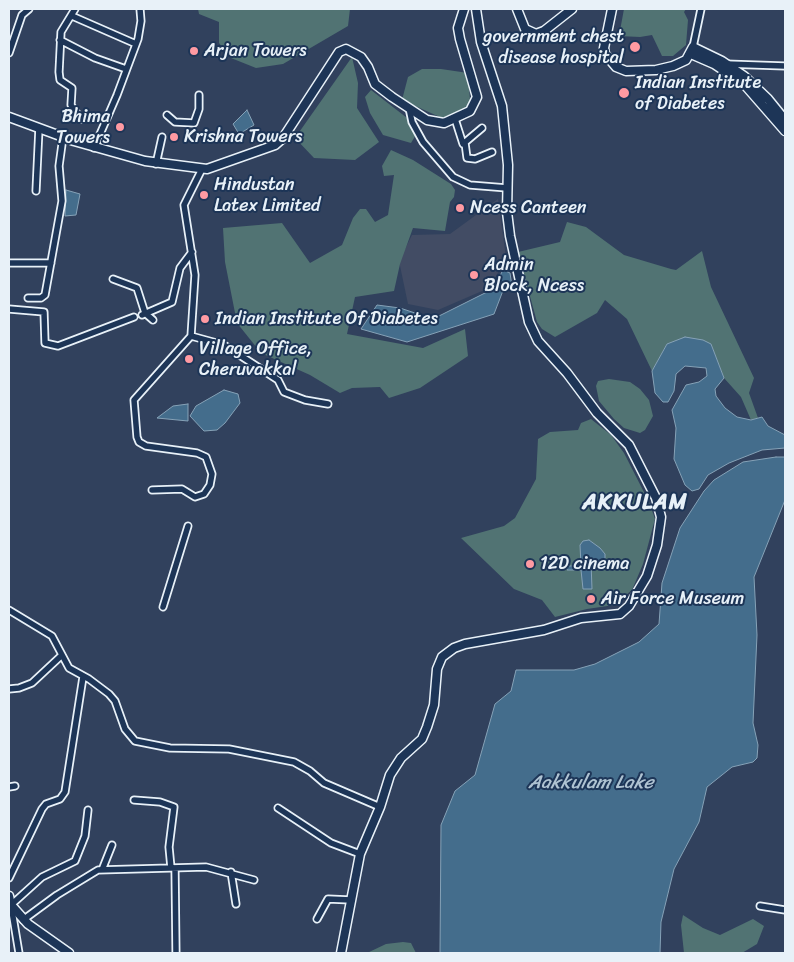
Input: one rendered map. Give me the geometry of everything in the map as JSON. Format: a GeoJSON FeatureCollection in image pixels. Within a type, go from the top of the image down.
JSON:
{"type":"FeatureCollection","features":[{"type":"Feature","properties":{"kind":"main road"},"geometry":{"type":"LineString","coordinates":[[9,117],[94,148],[156,164],[202,170],[215,168],[275,145],[283,138],[339,52],[346,49],[361,57],[368,67],[375,84],[427,120],[444,122],[455,119],[470,111],[477,98],[458,28],[464,9]]}},
{"type":"Feature","properties":{"kind":"main road"},"geometry":{"type":"LineString","coordinates":[[341,953],[360,854],[380,807],[390,775],[401,758],[422,739],[427,727],[434,705],[437,669],[442,657],[454,648],[464,644],[504,635],[544,630],[581,618],[620,614],[629,606],[643,582],[657,545],[661,517],[656,498],[629,445],[597,413],[567,373],[533,333],[510,236],[507,188],[508,165],[502,106],[481,42],[476,9]]}},
{"type":"Feature","properties":{"kind":"main road"},"geometry":{"type":"LineString","coordinates":[[517,9],[525,29],[536,34],[544,32],[572,9]]}},
{"type":"Feature","properties":{"kind":"main road"},"geometry":{"type":"LineString","coordinates":[[612,9],[604,48],[605,54],[616,68],[626,71],[656,70],[680,63],[692,50]]}},
{"type":"Feature","properties":{"kind":"main road"},"geometry":{"type":"LineString","coordinates":[[692,50],[744,84],[785,132]]}},
{"type":"Feature","properties":{"kind":"main road"},"geometry":{"type":"LineString","coordinates":[[692,50],[727,64],[750,82],[785,120]]}},
{"type":"Feature","properties":{"kind":"main road"},"geometry":{"type":"LineString","coordinates":[[9,896],[11,905],[23,920],[69,953]]}},
{"type":"Feature","properties":{"kind":"street"},"geometry":{"type":"LineString","coordinates":[[9,53],[22,15],[29,9]]}},
{"type":"Feature","properties":{"kind":"street"},"geometry":{"type":"LineString","coordinates":[[75,9],[61,32],[60,80],[72,88],[72,106],[81,119]]}},
{"type":"Feature","properties":{"kind":"street"},"geometry":{"type":"LineString","coordinates":[[94,148],[118,96],[136,44],[141,22],[140,9]]}},
{"type":"Feature","properties":{"kind":"street"},"geometry":{"type":"LineString","coordinates":[[692,50],[701,9]]}},
{"type":"Feature","properties":{"kind":"street"},"geometry":{"type":"LineString","coordinates":[[72,16],[136,44]]}},
{"type":"Feature","properties":{"kind":"street"},"geometry":{"type":"LineString","coordinates":[[60,40],[95,58],[126,69]]}},
{"type":"Feature","properties":{"kind":"street"},"geometry":{"type":"LineString","coordinates":[[714,64],[785,66]]}},
{"type":"Feature","properties":{"kind":"street"},"geometry":{"type":"LineString","coordinates":[[167,115],[175,122],[194,123],[199,109],[199,95]]}},
{"type":"Feature","properties":{"kind":"street"},"geometry":{"type":"LineString","coordinates":[[409,108],[412,122],[424,142],[453,177],[470,185],[507,188]]}},
{"type":"Feature","properties":{"kind":"street"},"geometry":{"type":"LineString","coordinates":[[455,119],[463,144],[465,143],[467,158],[475,159],[492,152]]}},
{"type":"Feature","properties":{"kind":"street"},"geometry":{"type":"LineString","coordinates":[[36,191],[39,128]]}},
{"type":"Feature","properties":{"kind":"street"},"geometry":{"type":"LineString","coordinates":[[465,143],[482,128]]}},
{"type":"Feature","properties":{"kind":"street"},"geometry":{"type":"LineString","coordinates":[[28,298],[44,297],[62,201],[59,166],[63,137]]}},
{"type":"Feature","properties":{"kind":"street"},"geometry":{"type":"LineString","coordinates":[[156,164],[162,137]]}},
{"type":"Feature","properties":{"kind":"street"},"geometry":{"type":"LineString","coordinates":[[152,490],[182,489],[195,496],[204,494],[210,485],[211,466],[206,457],[197,453],[146,446],[139,442],[134,400],[191,336],[195,275],[184,205],[202,170]]}},
{"type":"Feature","properties":{"kind":"street"},"geometry":{"type":"LineString","coordinates":[[144,314],[172,302],[180,268],[192,252]]}},
{"type":"Feature","properties":{"kind":"street"},"geometry":{"type":"LineString","coordinates":[[9,263],[51,263]]}},
{"type":"Feature","properties":{"kind":"street"},"geometry":{"type":"LineString","coordinates":[[113,279],[137,288],[144,314],[153,320]]}},
{"type":"Feature","properties":{"kind":"street"},"geometry":{"type":"LineString","coordinates":[[9,309],[44,312],[45,343],[58,346],[134,317]]}},
{"type":"Feature","properties":{"kind":"street"},"geometry":{"type":"LineString","coordinates":[[191,336],[224,345],[278,380],[284,392],[305,400],[328,404]]}},
{"type":"Feature","properties":{"kind":"street"},"geometry":{"type":"LineString","coordinates":[[162,607],[188,526]]}},
{"type":"Feature","properties":{"kind":"street"},"geometry":{"type":"LineString","coordinates":[[9,610],[52,636],[69,668],[89,679],[115,701],[125,729],[135,741],[170,748],[229,749],[294,762],[310,771],[324,783],[380,807]]}},
{"type":"Feature","properties":{"kind":"street"},"geometry":{"type":"LineString","coordinates":[[9,689],[19,688],[32,683],[62,655]]}},
{"type":"Feature","properties":{"kind":"street"},"geometry":{"type":"LineString","coordinates":[[9,878],[44,805],[60,799],[65,792],[83,677]]}},
{"type":"Feature","properties":{"kind":"street"},"geometry":{"type":"LineString","coordinates":[[134,800],[160,802],[174,807],[169,847],[173,868],[176,953]]}},
{"type":"Feature","properties":{"kind":"street"},"geometry":{"type":"LineString","coordinates":[[278,808],[331,843],[360,854]]}},
{"type":"Feature","properties":{"kind":"street"},"geometry":{"type":"LineString","coordinates":[[19,953],[11,905],[42,877],[75,861],[85,836],[88,810]]}},
{"type":"Feature","properties":{"kind":"street"},"geometry":{"type":"LineString","coordinates":[[102,870],[112,845]]}},
{"type":"Feature","properties":{"kind":"street"},"geometry":{"type":"LineString","coordinates":[[23,920],[56,895],[98,870],[206,867],[231,872],[254,880]]}},
{"type":"Feature","properties":{"kind":"street"},"geometry":{"type":"LineString","coordinates":[[231,872],[236,904]]}},
{"type":"Feature","properties":{"kind":"street"},"geometry":{"type":"LineString","coordinates":[[317,919],[328,899],[351,900]]}},
{"type":"Feature","properties":{"kind":"street"},"geometry":{"type":"LineString","coordinates":[[760,906],[785,910]]}},
{"type":"Feature","properties":{"kind":"shaded area"},"geometry":{"type":"Polygon","coordinates":[[[498,199],[507,265],[500,269],[489,288],[438,310],[408,304],[399,261],[412,235],[450,234],[498,199]]]}},
{"type":"Feature","properties":{"kind":"green space"},"geometry":{"type":"Polygon","coordinates":[[[198,9],[350,9],[348,26],[283,64],[256,68],[231,58],[219,43],[219,22],[199,14],[198,9]]]}},
{"type":"Feature","properties":{"kind":"green space"},"geometry":{"type":"Polygon","coordinates":[[[624,9],[686,9],[684,12],[688,20],[686,45],[673,56],[662,56],[652,35],[640,37],[619,36],[624,9]]]}},
{"type":"Feature","properties":{"kind":"green space"},"geometry":{"type":"Polygon","coordinates":[[[352,57],[358,83],[357,108],[379,142],[355,160],[314,158],[295,138],[352,57]]]}},
{"type":"Feature","properties":{"kind":"green space"},"geometry":{"type":"Polygon","coordinates":[[[422,69],[441,69],[468,73],[470,100],[463,112],[442,118],[402,100],[408,77],[422,69]]]}},
{"type":"Feature","properties":{"kind":"green space"},"geometry":{"type":"Polygon","coordinates":[[[371,90],[420,128],[411,143],[383,135],[370,113],[365,97],[371,90]]]}},
{"type":"Feature","properties":{"kind":"green space"},"geometry":{"type":"Polygon","coordinates":[[[391,150],[413,160],[451,184],[455,190],[454,197],[450,202],[445,231],[413,228],[400,264],[394,291],[355,297],[347,334],[423,348],[465,329],[468,356],[420,388],[389,398],[380,387],[352,388],[340,393],[310,375],[261,353],[237,323],[225,262],[223,228],[282,223],[310,263],[342,245],[353,218],[360,209],[366,209],[375,222],[388,215],[394,175],[384,176],[382,166],[391,150]]]}},
{"type":"Feature","properties":{"kind":"green space"},"geometry":{"type":"Polygon","coordinates":[[[567,222],[586,227],[624,255],[671,269],[676,270],[702,251],[711,287],[754,378],[749,393],[758,418],[751,420],[741,397],[724,378],[711,344],[667,344],[652,371],[627,319],[605,300],[597,313],[555,337],[542,329],[537,322],[518,252],[560,242],[567,222]]]}},
{"type":"Feature","properties":{"kind":"green space"},"geometry":{"type":"Polygon","coordinates":[[[609,379],[630,382],[640,389],[649,400],[653,416],[645,430],[640,433],[624,428],[599,401],[596,386],[598,381],[609,379]]]}},
{"type":"Feature","properties":{"kind":"green space"},"geometry":{"type":"Polygon","coordinates":[[[591,419],[611,435],[624,453],[649,502],[655,519],[643,564],[632,590],[614,605],[555,617],[542,600],[514,589],[461,538],[504,526],[515,518],[536,479],[538,439],[550,432],[578,430],[581,423],[591,419]]]}},
{"type":"Feature","properties":{"kind":"green space"},"geometry":{"type":"Polygon","coordinates":[[[683,915],[703,928],[720,935],[753,919],[764,926],[757,944],[742,953],[684,953],[681,925],[683,915]]]}},
{"type":"Feature","properties":{"kind":"green space"},"geometry":{"type":"Polygon","coordinates":[[[411,943],[416,953],[367,953],[386,944],[411,943]]]}},
{"type":"Feature","properties":{"kind":"water"},"geometry":{"type":"Polygon","coordinates":[[[247,110],[254,125],[239,134],[233,124],[247,110]]]}},
{"type":"Feature","properties":{"kind":"water"},"geometry":{"type":"Polygon","coordinates":[[[66,190],[80,194],[76,215],[65,216],[66,190]]]}},
{"type":"Feature","properties":{"kind":"water"},"geometry":{"type":"Polygon","coordinates":[[[503,270],[510,273],[512,286],[504,288],[494,314],[407,342],[361,329],[377,305],[400,308],[433,319],[493,289],[503,270]]]}},
{"type":"Feature","properties":{"kind":"water"},"geometry":{"type":"Polygon","coordinates":[[[685,337],[703,340],[711,344],[724,378],[715,389],[716,396],[725,408],[737,417],[751,420],[762,417],[768,426],[785,435],[785,448],[762,450],[729,463],[708,475],[699,489],[692,491],[685,485],[674,459],[676,428],[672,410],[686,385],[699,382],[707,376],[706,368],[685,366],[676,374],[674,391],[668,402],[663,402],[655,393],[652,371],[667,344],[685,337]]]}},
{"type":"Feature","properties":{"kind":"water"},"geometry":{"type":"Polygon","coordinates":[[[224,390],[238,394],[240,403],[225,423],[217,430],[204,431],[190,416],[196,406],[224,390]]]}},
{"type":"Feature","properties":{"kind":"water"},"geometry":{"type":"Polygon","coordinates":[[[188,404],[188,421],[157,418],[173,406],[188,404]]]}},
{"type":"Feature","properties":{"kind":"water","name":"Aakkulam Lake"},"geometry":{"type":"Polygon","coordinates":[[[785,457],[785,500],[754,577],[757,635],[753,723],[758,745],[757,758],[753,762],[732,767],[707,787],[699,822],[674,869],[661,922],[660,953],[440,953],[441,825],[455,791],[475,775],[495,704],[511,691],[516,670],[574,670],[595,664],[639,642],[659,624],[662,583],[680,528],[704,491],[714,480],[743,462],[785,457]]]}},
{"type":"Feature","properties":{"kind":"water"},"geometry":{"type":"Polygon","coordinates":[[[589,540],[600,548],[605,554],[605,559],[591,562],[592,589],[583,589],[581,570],[567,570],[567,566],[581,566],[580,545],[583,541],[589,540]]]}},
{"type":"Feature","properties":{"kind":"place","name":"government chest disease hospital"},"geometry":{"type":"Point","coordinates":[635,47]}},
{"type":"Feature","properties":{"kind":"place","name":"Arjan Towers"},"geometry":{"type":"Point","coordinates":[194,51]}},
{"type":"Feature","properties":{"kind":"place","name":"Indian Institute of Diabetes"},"geometry":{"type":"Point","coordinates":[624,93]}},
{"type":"Feature","properties":{"kind":"place","name":"Bhima Towers"},"geometry":{"type":"Point","coordinates":[120,127]}},
{"type":"Feature","properties":{"kind":"place","name":"Krishna Towers"},"geometry":{"type":"Point","coordinates":[174,137]}},
{"type":"Feature","properties":{"kind":"place","name":"Hindustan Latex Limited"},"geometry":{"type":"Point","coordinates":[204,195]}},
{"type":"Feature","properties":{"kind":"place","name":"Ncess Canteen"},"geometry":{"type":"Point","coordinates":[460,208]}},
{"type":"Feature","properties":{"kind":"place","name":"Admin Block, Ncess"},"geometry":{"type":"Point","coordinates":[474,275]}},
{"type":"Feature","properties":{"kind":"place","name":"Indian Institute Of Diabetes"},"geometry":{"type":"Point","coordinates":[205,319]}},
{"type":"Feature","properties":{"kind":"place","name":"Village Office, Cheruvakkal"},"geometry":{"type":"Point","coordinates":[189,359]}},
{"type":"Feature","properties":{"kind":"place","name":"12D cinema"},"geometry":{"type":"Point","coordinates":[530,564]}},
{"type":"Feature","properties":{"kind":"place","name":"Air Force Museum"},"geometry":{"type":"Point","coordinates":[591,599]}},
{"type":"Feature","properties":{"kind":"district","name":"AKKULAM"},"geometry":{"type":"Point","coordinates":[635,503]}}]}
